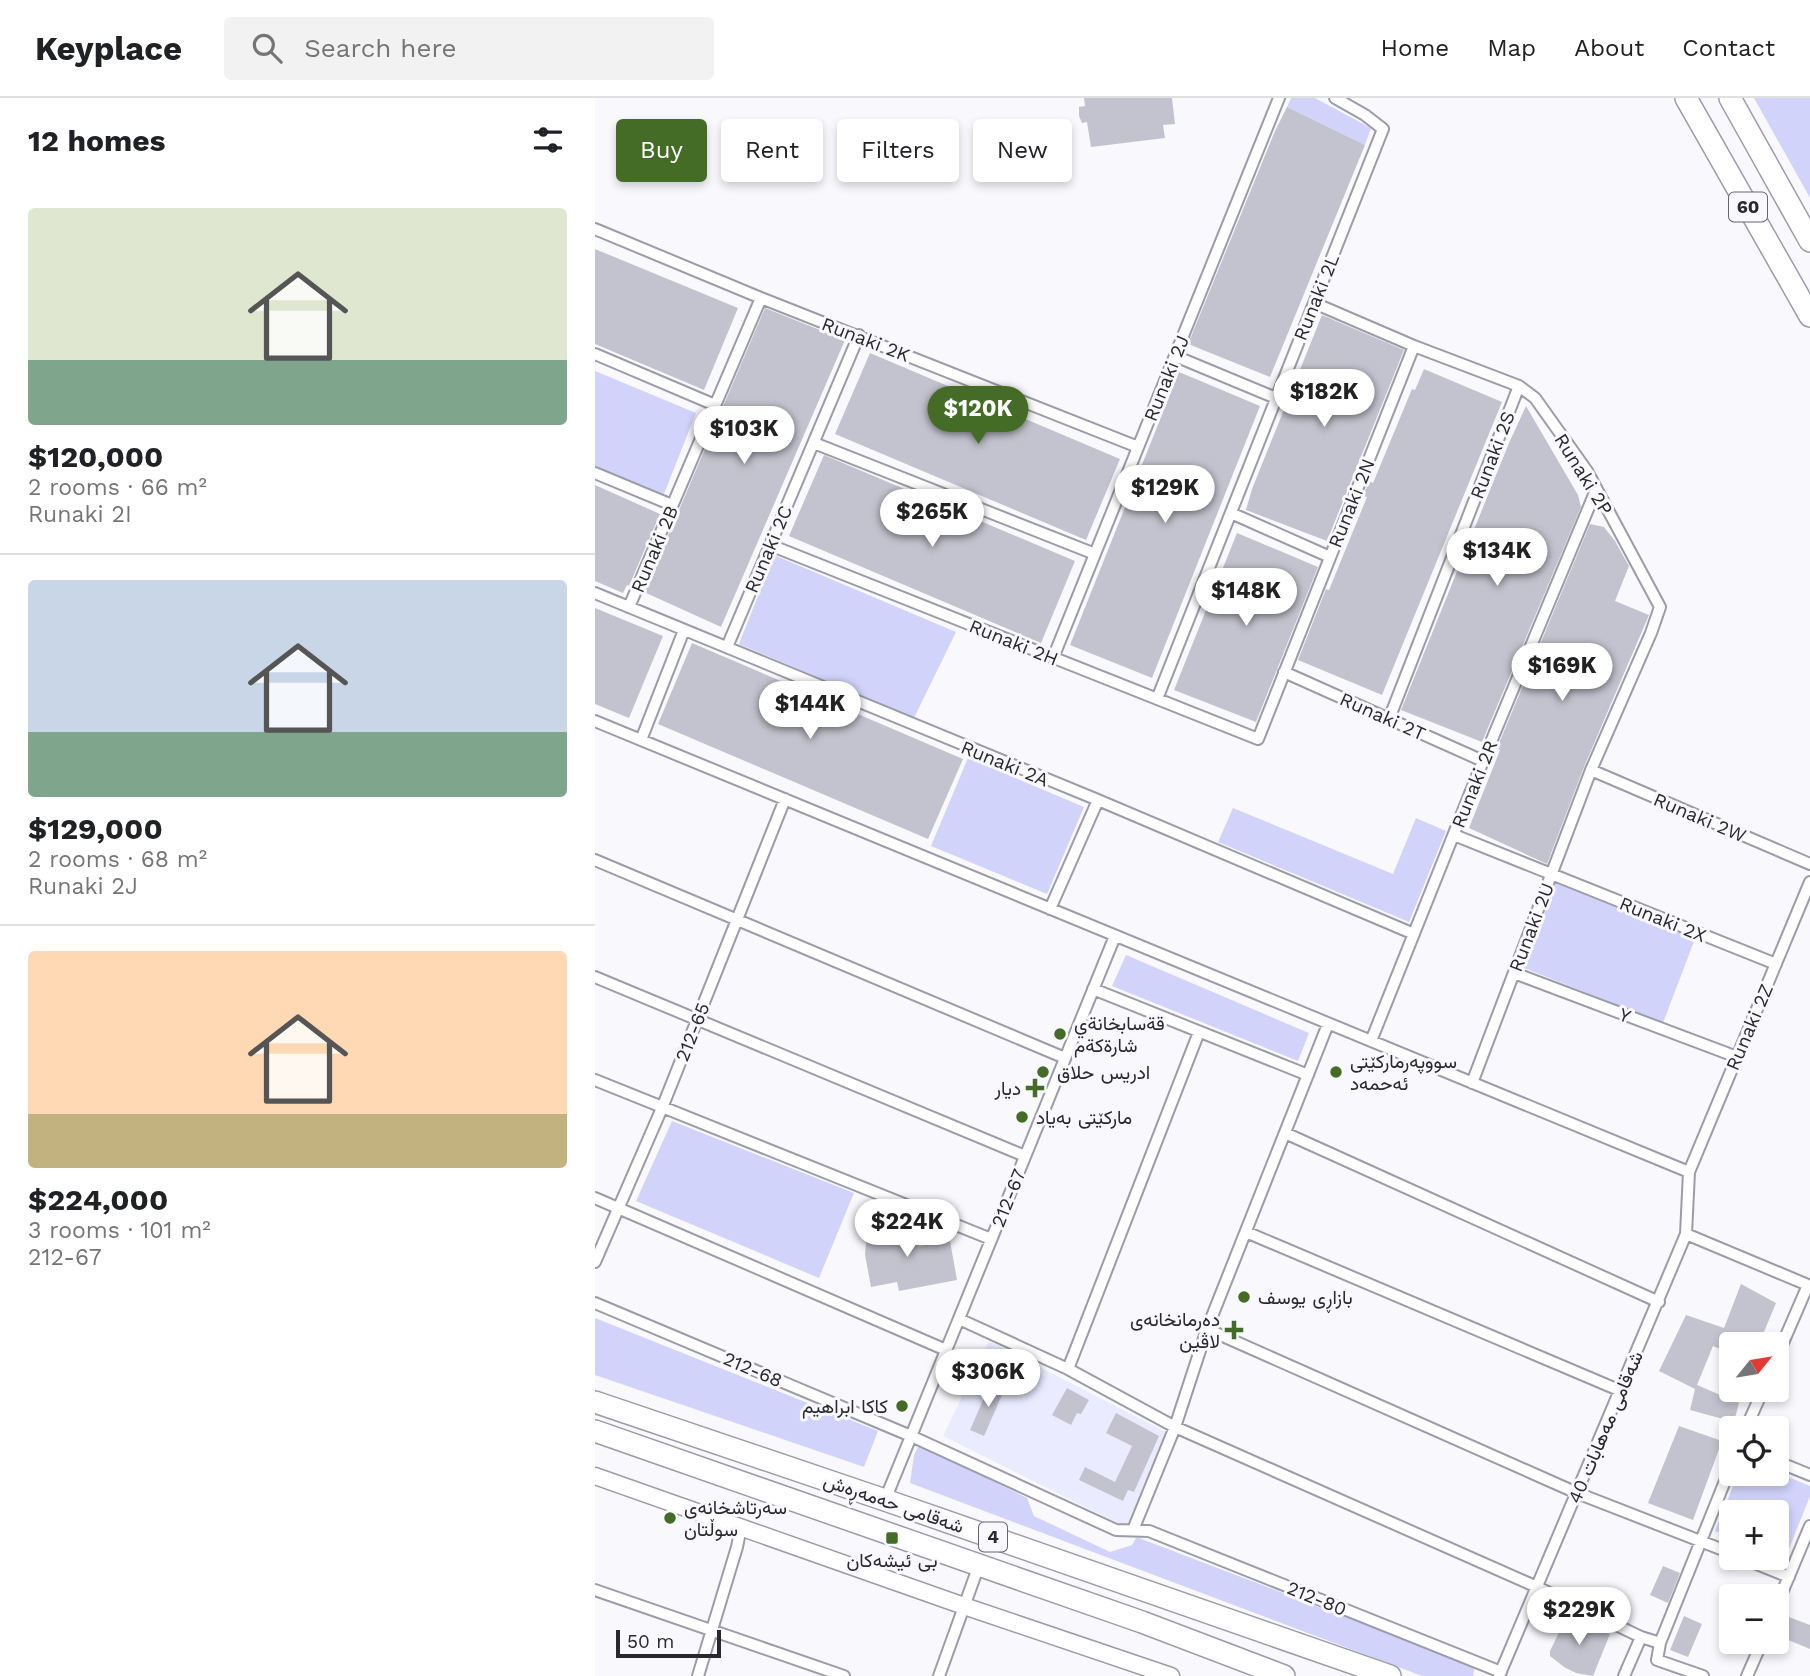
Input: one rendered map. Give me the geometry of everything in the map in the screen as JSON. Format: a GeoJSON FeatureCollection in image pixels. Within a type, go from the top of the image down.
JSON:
{"type":"FeatureCollection","features":[{"type":"Feature","properties":{"kind":"highway","name":"60"},"geometry":{"type":"LineString","coordinates":[[1686,98],[1810,316]]}},
{"type":"Feature","properties":{"kind":"highway","name":"60"},"geometry":{"type":"LineString","coordinates":[[1730,98],[1810,241]]}},
{"type":"Feature","properties":{"kind":"highway","name":"شەقامی حەمەڕەش"},"geometry":{"type":"LineString","coordinates":[[595,1402],[1153,1592],[1390,1676]]}},
{"type":"Feature","properties":{"kind":"highway","name":"شەقامی حەمەڕەش"},"geometry":{"type":"LineString","coordinates":[[595,1431],[1142,1622],[1284,1676]]}},
{"type":"Feature","properties":{"kind":"highway"},"geometry":{"type":"LineString","coordinates":[[1142,1622],[1153,1592]]}},
{"type":"Feature","properties":{"kind":"highway"},"geometry":{"type":"LineString","coordinates":[[1185,1638],[1196,1608]]}},
{"type":"Feature","properties":{"kind":"street","name":"Runaki 2J"},"geometry":{"type":"LineString","coordinates":[[1053,658],[1279,98]]}},
{"type":"Feature","properties":{"kind":"street","name":"Runaki 2L"},"geometry":{"type":"LineString","coordinates":[[1157,699],[1383,128],[1365,114],[1335,98]]}},
{"type":"Feature","properties":{"kind":"street","name":"Runaki 2K"},"geometry":{"type":"LineString","coordinates":[[595,229],[761,298],[1138,447]]}},
{"type":"Feature","properties":{"kind":"street","name":"Runaki 2B"},"geometry":{"type":"LineString","coordinates":[[629,607],[761,298]]}},
{"type":"Feature","properties":{"kind":"street","name":"Runaki 2P"},"geometry":{"type":"LineString","coordinates":[[1314,303],[1414,346],[1519,386],[1535,398],[1587,471],[1661,607],[1591,770]]}},
{"type":"Feature","properties":{"kind":"street","name":"Runaki 2C"},"geometry":{"type":"LineString","coordinates":[[727,647],[859,335]]}},
{"type":"Feature","properties":{"kind":"street","name":"Runaki 2N"},"geometry":{"type":"LineString","coordinates":[[1258,739],[1414,346]]}},
{"type":"Feature","properties":{"kind":"street"},"geometry":{"type":"LineString","coordinates":[[595,354],[715,405]]}},
{"type":"Feature","properties":{"kind":"street"},"geometry":{"type":"LineString","coordinates":[[1175,356],[1276,398]]}},
{"type":"Feature","properties":{"kind":"street","name":"Runaki 2S"},"geometry":{"type":"LineString","coordinates":[[1389,719],[1519,386]]}},
{"type":"Feature","properties":{"kind":"street"},"geometry":{"type":"LineString","coordinates":[[814,443],[1095,554]]}},
{"type":"Feature","properties":{"kind":"street"},"geometry":{"type":"LineString","coordinates":[[595,473],[673,506]]}},
{"type":"Feature","properties":{"kind":"street","name":"Runaki 2R"},"geometry":{"type":"LineString","coordinates":[[1371,1041],[1483,761],[1596,490]]}},
{"type":"Feature","properties":{"kind":"street"},"geometry":{"type":"LineString","coordinates":[[1231,513],[1330,557]]}},
{"type":"Feature","properties":{"kind":"street","name":"Runaki 2H"},"geometry":{"type":"LineString","coordinates":[[770,545],[1258,739]]}},
{"type":"Feature","properties":{"kind":"street","name":"Runaki 2A"},"geometry":{"type":"LineString","coordinates":[[595,593],[1415,934]]}},
{"type":"Feature","properties":{"kind":"street"},"geometry":{"type":"LineString","coordinates":[[641,740],[684,630]]}},
{"type":"Feature","properties":{"kind":"street","name":"Runaki 2T"},"geometry":{"type":"LineString","coordinates":[[1284,672],[1483,761]]}},
{"type":"Feature","properties":{"kind":"street"},"geometry":{"type":"LineString","coordinates":[[595,721],[1689,1172]]}},
{"type":"Feature","properties":{"kind":"street","name":"Runaki 2W"},"geometry":{"type":"LineString","coordinates":[[1591,770],[1810,864]]}},
{"type":"Feature","properties":{"kind":"street","name":"Runaki 2U"},"geometry":{"type":"LineString","coordinates":[[1472,1083],[1591,770]]}},
{"type":"Feature","properties":{"kind":"street","name":"212-65"},"geometry":{"type":"LineString","coordinates":[[595,1262],[662,1108],[785,799]]}},
{"type":"Feature","properties":{"kind":"street"},"geometry":{"type":"LineString","coordinates":[[1050,909],[1098,800]]}},
{"type":"Feature","properties":{"kind":"street","name":"Runaki 2X"},"geometry":{"type":"LineString","coordinates":[[1454,835],[1776,964]]}},
{"type":"Feature","properties":{"kind":"street"},"geometry":{"type":"LineString","coordinates":[[595,860],[1065,1058]]}},
{"type":"Feature","properties":{"kind":"street","name":"Runaki 2Z"},"geometry":{"type":"LineString","coordinates":[[1689,1172],[1810,882]]}},
{"type":"Feature","properties":{"kind":"street","name":"212-67"},"geometry":{"type":"LineString","coordinates":[[885,1500],[1115,936]]}},
{"type":"Feature","properties":{"kind":"street","name":"Y"},"geometry":{"type":"LineString","coordinates":[[1514,973],[1737,1058]]}},
{"type":"Feature","properties":{"kind":"street"},"geometry":{"type":"LineString","coordinates":[[595,977],[1025,1156]]}},
{"type":"Feature","properties":{"kind":"street"},"geometry":{"type":"LineString","coordinates":[[1093,989],[1308,1075]]}},
{"type":"Feature","properties":{"kind":"street"},"geometry":{"type":"LineString","coordinates":[[1133,1530],[1175,1427],[1207,1329],[1328,1024]]}},
{"type":"Feature","properties":{"kind":"street"},"geometry":{"type":"LineString","coordinates":[[1067,1369],[1199,1032]]}},
{"type":"Feature","properties":{"kind":"street"},"geometry":{"type":"LineString","coordinates":[[595,1080],[991,1239]]}},
{"type":"Feature","properties":{"kind":"street"},"geometry":{"type":"LineString","coordinates":[[1285,1133],[1659,1302]]}},
{"type":"Feature","properties":{"kind":"street","name":"شەقامی مەهابات 40"},"geometry":{"type":"LineString","coordinates":[[1500,1674],[1686,1234],[1689,1172]]}},
{"type":"Feature","properties":{"kind":"street"},"geometry":{"type":"LineString","coordinates":[[595,1198],[946,1350]]}},
{"type":"Feature","properties":{"kind":"street"},"geometry":{"type":"LineString","coordinates":[[1246,1232],[1621,1391]]}},
{"type":"Feature","properties":{"kind":"street"},"geometry":{"type":"LineString","coordinates":[[1686,1234],[1809,1285],[1788,1332]]}},
{"type":"Feature","properties":{"kind":"street","name":"212-68"},"geometry":{"type":"LineString","coordinates":[[595,1303],[911,1436],[1116,1530],[1133,1530]]}},
{"type":"Feature","properties":{"kind":"street"},"geometry":{"type":"LineString","coordinates":[[959,1319],[1067,1369],[1175,1427],[1537,1587],[1641,1637],[1660,1643]]}},
{"type":"Feature","properties":{"kind":"street"},"geometry":{"type":"LineString","coordinates":[[1207,1329],[1577,1493],[1719,1548]]}},
{"type":"Feature","properties":{"kind":"street"},"geometry":{"type":"LineString","coordinates":[[1789,1466],[1810,1475]]}},
{"type":"Feature","properties":{"kind":"street"},"geometry":{"type":"LineString","coordinates":[[595,1476],[1171,1676]]}},
{"type":"Feature","properties":{"kind":"street"},"geometry":{"type":"LineString","coordinates":[[1703,1676],[1657,1660],[1660,1643],[1723,1486]]}},
{"type":"Feature","properties":{"kind":"street"},"geometry":{"type":"LineString","coordinates":[[1786,1584],[1810,1526]]}},
{"type":"Feature","properties":{"kind":"street"},"geometry":{"type":"LineString","coordinates":[[698,1676],[737,1547],[740,1527]]}},
{"type":"Feature","properties":{"kind":"street","name":"212-80"},"geometry":{"type":"LineString","coordinates":[[1133,1530],[1149,1531],[1500,1674]]}},
{"type":"Feature","properties":{"kind":"street"},"geometry":{"type":"LineString","coordinates":[[939,1676],[979,1565]]}},
{"type":"Feature","properties":{"kind":"street"},"geometry":{"type":"LineString","coordinates":[[1772,1570],[1789,1577]]}},
{"type":"Feature","properties":{"kind":"street"},"geometry":{"type":"LineString","coordinates":[[595,1590],[712,1629],[823,1673],[844,1676]]}},
{"type":"Feature","properties":{"kind":"street"},"geometry":{"type":"LineString","coordinates":[[1624,1676],[1641,1637]]}},
{"type":"Feature","properties":{"kind":"street"},"geometry":{"type":"LineString","coordinates":[[1747,1676],[1757,1654]]}},
{"type":"Feature","properties":{"kind":"shaded area"},"geometry":{"type":"Polygon","coordinates":[[[1291,98],[1315,98],[1371,128],[1365,145],[1287,107],[1291,98]]]}},
{"type":"Feature","properties":{"kind":"shaded area"},"geometry":{"type":"Polygon","coordinates":[[[1754,98],[1810,98],[1810,198],[1754,98]]]}},
{"type":"Feature","properties":{"kind":"shaded area"},"geometry":{"type":"Polygon","coordinates":[[[595,371],[696,413],[664,494],[595,466],[595,371]]]}},
{"type":"Feature","properties":{"kind":"shaded area"},"geometry":{"type":"Polygon","coordinates":[[[774,555],[956,632],[914,718],[739,644],[774,555]]]}},
{"type":"Feature","properties":{"kind":"shaded area"},"geometry":{"type":"Polygon","coordinates":[[[968,758],[1084,807],[1047,894],[931,846],[968,758]]]}},
{"type":"Feature","properties":{"kind":"shaded area"},"geometry":{"type":"Polygon","coordinates":[[[1233,808],[1393,874],[1416,818],[1446,831],[1409,922],[1218,842],[1233,808]]]}},
{"type":"Feature","properties":{"kind":"shaded area"},"geometry":{"type":"Polygon","coordinates":[[[1556,883],[1695,939],[1663,1023],[1524,968],[1556,883]]]}},
{"type":"Feature","properties":{"kind":"shaded area"},"geometry":{"type":"Polygon","coordinates":[[[1126,955],[1309,1033],[1298,1061],[1112,986],[1126,955]]]}},
{"type":"Feature","properties":{"kind":"shaded area"},"geometry":{"type":"Polygon","coordinates":[[[672,1121],[854,1193],[819,1278],[636,1201],[672,1121]]]}},
{"type":"Feature","properties":{"kind":"shaded area"},"geometry":{"type":"Polygon","coordinates":[[[595,1318],[878,1431],[864,1467],[595,1375],[595,1318]]]}},
{"type":"Feature","properties":{"kind":"shaded area"},"geometry":{"type":"Polygon","coordinates":[[[989,1341],[1168,1433],[1127,1528],[943,1436],[989,1341]]]}},
{"type":"Feature","properties":{"kind":"shaded area"},"geometry":{"type":"Polygon","coordinates":[[[922,1446],[1027,1498],[1034,1516],[1110,1552],[1132,1545],[1136,1538],[1139,1538],[1475,1666],[1473,1676],[1422,1676],[910,1483],[914,1455],[918,1447],[922,1446]]]}},
{"type":"Feature","properties":{"kind":"shaded area"},"geometry":{"type":"Polygon","coordinates":[[[1789,1477],[1810,1486],[1810,1496],[1789,1549],[1789,1500],[1728,1500],[1733,1486],[1789,1486],[1789,1477]]]}},
{"type":"Feature","properties":{"kind":"building"},"geometry":{"type":"Polygon","coordinates":[[[1084,98],[1172,98],[1175,124],[1163,125],[1165,138],[1091,147],[1087,122],[1082,123],[1079,116],[1079,107],[1085,106],[1084,98]]]}},
{"type":"Feature","properties":{"kind":"building"},"geometry":{"type":"Polygon","coordinates":[[[1287,107],[1365,145],[1270,377],[1188,344],[1287,107]]]}},
{"type":"Feature","properties":{"kind":"building"},"geometry":{"type":"Polygon","coordinates":[[[595,249],[738,308],[704,390],[595,344],[595,249]]]}},
{"type":"Feature","properties":{"kind":"building"},"geometry":{"type":"Polygon","coordinates":[[[765,308],[845,340],[721,627],[644,592],[765,308]]]}},
{"type":"Feature","properties":{"kind":"building"},"geometry":{"type":"Polygon","coordinates":[[[1322,315],[1404,350],[1327,541],[1246,510],[1322,315]]]}},
{"type":"Feature","properties":{"kind":"building"},"geometry":{"type":"Polygon","coordinates":[[[870,353],[1120,459],[1086,540],[835,434],[870,353]]]}},
{"type":"Feature","properties":{"kind":"building"},"geometry":{"type":"Polygon","coordinates":[[[1424,369],[1502,402],[1382,695],[1298,660],[1367,497],[1363,496],[1369,481],[1373,483],[1412,389],[1415,390],[1424,369]]]}},
{"type":"Feature","properties":{"kind":"building"},"geometry":{"type":"Polygon","coordinates":[[[1179,372],[1260,406],[1152,678],[1070,645],[1179,372]]]}},
{"type":"Feature","properties":{"kind":"building"},"geometry":{"type":"Polygon","coordinates":[[[1526,406],[1578,495],[1581,507],[1482,742],[1401,710],[1526,406]]]}},
{"type":"Feature","properties":{"kind":"building"},"geometry":{"type":"Polygon","coordinates":[[[824,455],[1075,561],[1041,643],[789,536],[824,455]]]}},
{"type":"Feature","properties":{"kind":"building"},"geometry":{"type":"Polygon","coordinates":[[[595,485],[660,514],[629,586],[627,585],[623,593],[595,581],[595,485]]]}},
{"type":"Feature","properties":{"kind":"building"},"geometry":{"type":"Polygon","coordinates":[[[1590,524],[1604,527],[1629,566],[1615,601],[1649,615],[1584,767],[1547,864],[1469,828],[1500,750],[1497,748],[1590,524]]]}},
{"type":"Feature","properties":{"kind":"building"},"geometry":{"type":"Polygon","coordinates":[[[1237,533],[1318,567],[1256,722],[1174,690],[1237,533]]]}},
{"type":"Feature","properties":{"kind":"building"},"geometry":{"type":"Polygon","coordinates":[[[595,608],[663,636],[629,718],[595,704],[595,608]]]}},
{"type":"Feature","properties":{"kind":"building"},"geometry":{"type":"Polygon","coordinates":[[[692,643],[963,759],[928,839],[658,724],[692,643]]]}},
{"type":"Feature","properties":{"kind":"building"},"geometry":{"type":"Polygon","coordinates":[[[909,1225],[915,1228],[919,1246],[950,1241],[957,1280],[899,1291],[897,1282],[871,1287],[865,1255],[867,1231],[909,1225]]]}},
{"type":"Feature","properties":{"kind":"building"},"geometry":{"type":"Polygon","coordinates":[[[1741,1284],[1776,1303],[1764,1332],[1719,1332],[1719,1349],[1713,1346],[1697,1385],[1719,1394],[1719,1402],[1739,1403],[1736,1416],[1719,1418],[1690,1410],[1695,1389],[1659,1371],[1686,1315],[1724,1328],[1741,1284]]]}},
{"type":"Feature","properties":{"kind":"building"},"geometry":{"type":"Polygon","coordinates":[[[991,1382],[1005,1388],[984,1436],[970,1430],[991,1382]]]}},
{"type":"Feature","properties":{"kind":"building"},"geometry":{"type":"Polygon","coordinates":[[[1067,1388],[1089,1400],[1081,1414],[1077,1413],[1071,1425],[1052,1415],[1067,1388]]]}},
{"type":"Feature","properties":{"kind":"building"},"geometry":{"type":"Polygon","coordinates":[[[1116,1413],[1159,1436],[1134,1492],[1128,1490],[1123,1501],[1079,1480],[1085,1467],[1115,1482],[1132,1446],[1106,1433],[1116,1413]]]}},
{"type":"Feature","properties":{"kind":"building"},"geometry":{"type":"Polygon","coordinates":[[[1679,1426],[1719,1440],[1719,1449],[1693,1520],[1648,1503],[1679,1426]]]}},
{"type":"Feature","properties":{"kind":"building"},"geometry":{"type":"Polygon","coordinates":[[[1663,1566],[1680,1573],[1668,1603],[1650,1595],[1663,1566]]]}},
{"type":"Feature","properties":{"kind":"building"},"geometry":{"type":"Polygon","coordinates":[[[1684,1616],[1702,1624],[1688,1657],[1670,1650],[1684,1616]]]}},
{"type":"Feature","properties":{"kind":"building"},"geometry":{"type":"Polygon","coordinates":[[[1572,1617],[1610,1634],[1593,1676],[1576,1673],[1550,1656],[1564,1622],[1572,1617]]]}},
{"type":"Feature","properties":{"kind":"building"},"geometry":{"type":"Polygon","coordinates":[[[1789,1617],[1810,1625],[1810,1649],[1789,1640],[1789,1617]]]}},
{"type":"Feature","properties":{"kind":"place","name":"قةسابخانةي شارةكةم"},"geometry":{"type":"Point","coordinates":[1060,1034]}},
{"type":"Feature","properties":{"kind":"place","name":"ادريس حلاق"},"geometry":{"type":"Point","coordinates":[1043,1072]}},
{"type":"Feature","properties":{"kind":"place","name":"سووپەرمارکێتی ئەحمەد"},"geometry":{"type":"Point","coordinates":[1336,1072]}},
{"type":"Feature","properties":{"kind":"place","name":"ديار"},"geometry":{"type":"Point","coordinates":[1035,1088]}},
{"type":"Feature","properties":{"kind":"place","name":"مارکێتی بەیاد"},"geometry":{"type":"Point","coordinates":[1022,1117]}},
{"type":"Feature","properties":{"kind":"place","name":"بازاڕی یوسف"},"geometry":{"type":"Point","coordinates":[1244,1297]}},
{"type":"Feature","properties":{"kind":"place","name":"دەرمانخانەی لاڤین"},"geometry":{"type":"Point","coordinates":[1234,1330]}},
{"type":"Feature","properties":{"kind":"place","name":"کاکا ابراهيم"},"geometry":{"type":"Point","coordinates":[902,1406]}},
{"type":"Feature","properties":{"kind":"place","name":"سەرتاشخانەی سوڵتان"},"geometry":{"type":"Point","coordinates":[670,1518]}},
{"type":"Feature","properties":{"kind":"place","name":"بی ئیشەکان"},"geometry":{"type":"Point","coordinates":[892,1538]}}]}
